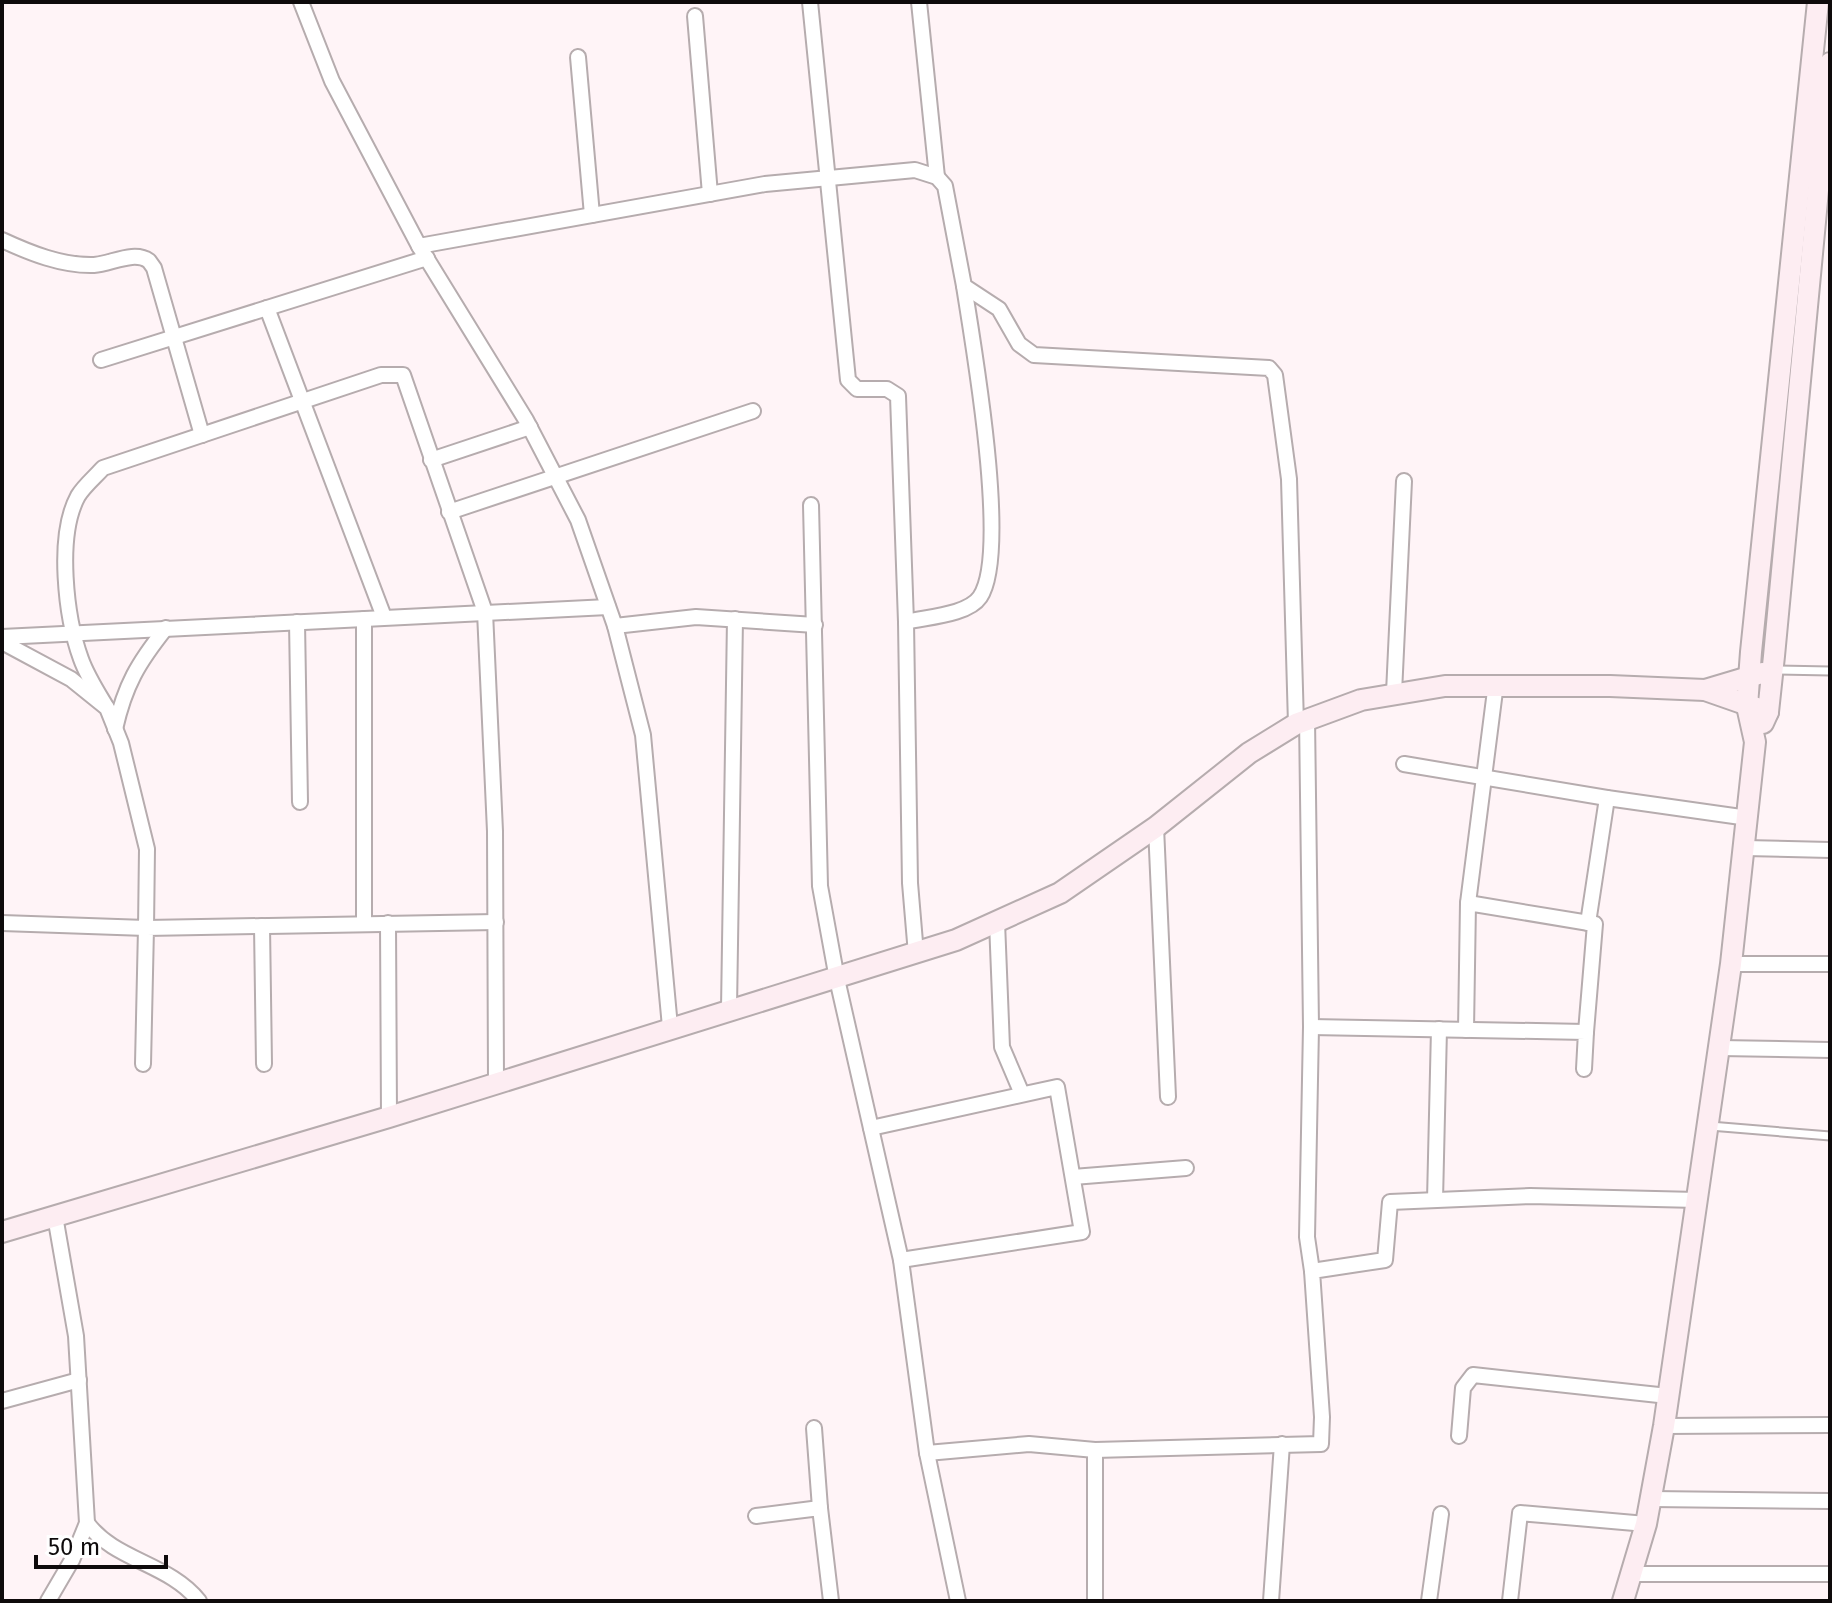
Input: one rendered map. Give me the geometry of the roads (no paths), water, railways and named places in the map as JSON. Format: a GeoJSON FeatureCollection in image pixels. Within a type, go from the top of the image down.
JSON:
{"type":"FeatureCollection","features":[{"type":"Feature","properties":{"kind":"main road"},"geometry":{"type":"LineString","coordinates":[[1623,1601],[1646,1524],[1664,1426],[1710,1126],[1731,964],[1755,742],[1747,706],[1817,10]]}},
{"type":"Feature","properties":{"kind":"main road"},"geometry":{"type":"LineString","coordinates":[[1755,742],[1768,712],[1773,670],[1830,63]]}},
{"type":"Feature","properties":{"kind":"main road"},"geometry":{"type":"LineString","coordinates":[[2,1232],[389,1117],[670,1027],[916,954],[1060,893],[1156,827],[1249,753],[1302,721],[1394,693],[1496,683],[1705,690],[1773,670]]}},
{"type":"Feature","properties":{"kind":"main road"},"geometry":{"type":"LineString","coordinates":[[1705,690],[1768,712]]}},
{"type":"Feature","properties":{"kind":"street"},"geometry":{"type":"LineString","coordinates":[[301,2],[332,81],[423,252],[530,427],[578,520],[615,626],[643,735],[670,1027]]}},
{"type":"Feature","properties":{"kind":"street"},"geometry":{"type":"LineString","coordinates":[[810,2],[848,380],[857,389],[887,389],[898,396],[906,622],[910,883],[916,954]]}},
{"type":"Feature","properties":{"kind":"street"},"geometry":{"type":"LineString","coordinates":[[919,2],[937,177]]}},
{"type":"Feature","properties":{"kind":"street"},"geometry":{"type":"LineString","coordinates":[[695,16],[710,194]]}},
{"type":"Feature","properties":{"kind":"street"},"geometry":{"type":"LineString","coordinates":[[578,57],[592,215]]}},
{"type":"Feature","properties":{"kind":"street"},"geometry":{"type":"LineString","coordinates":[[101,360],[267,308],[423,252],[592,215],[827,178],[915,170],[937,177],[945,186],[964,286],[992,490],[985,587],[979,600],[960,609],[906,622]]}},
{"type":"Feature","properties":{"kind":"street"},"geometry":{"type":"LineString","coordinates":[[2,240],[26,251],[78,264],[143,257],[154,268],[202,435]]}},
{"type":"Feature","properties":{"kind":"street"},"geometry":{"type":"LineString","coordinates":[[927,1453],[1029,1444],[1095,1450],[1318,1445],[1321,1441],[1312,1271],[1307,1237],[1311,1027],[1302,721],[1289,479],[1275,375],[1269,368],[1228,363],[1034,355],[1019,344],[999,309],[964,286]]}},
{"type":"Feature","properties":{"kind":"street"},"geometry":{"type":"LineString","coordinates":[[267,308],[384,617]]}},
{"type":"Feature","properties":{"kind":"street"},"geometry":{"type":"LineString","coordinates":[[143,1064],[147,849],[115,730],[107,708],[82,663],[72,633],[65,571],[69,523],[78,496],[103,468],[381,375],[403,375],[485,612],[496,922],[496,1084]]}},
{"type":"Feature","properties":{"kind":"street"},"geometry":{"type":"LineString","coordinates":[[449,512],[753,411]]}},
{"type":"Feature","properties":{"kind":"street"},"geometry":{"type":"LineString","coordinates":[[431,460],[530,427]]}},
{"type":"Feature","properties":{"kind":"street"},"geometry":{"type":"LineString","coordinates":[[1394,693],[1404,481]]}},
{"type":"Feature","properties":{"kind":"street"},"geometry":{"type":"LineString","coordinates":[[811,505],[820,886],[837,979],[901,1260],[927,1453],[958,1601]]}},
{"type":"Feature","properties":{"kind":"street"},"geometry":{"type":"LineString","coordinates":[[2,639],[608,607]]}},
{"type":"Feature","properties":{"kind":"street"},"geometry":{"type":"LineString","coordinates":[[615,626],[696,617],[815,625]]}},
{"type":"Feature","properties":{"kind":"street"},"geometry":{"type":"LineString","coordinates":[[364,619],[364,924]]}},
{"type":"Feature","properties":{"kind":"street"},"geometry":{"type":"LineString","coordinates":[[729,1009],[735,619]]}},
{"type":"Feature","properties":{"kind":"street"},"geometry":{"type":"LineString","coordinates":[[297,622],[300,802]]}},
{"type":"Feature","properties":{"kind":"street"},"geometry":{"type":"LineString","coordinates":[[115,730],[124,691],[139,661],[166,628]]}},
{"type":"Feature","properties":{"kind":"street"},"geometry":{"type":"LineString","coordinates":[[2,639],[71,679],[107,708]]}},
{"type":"Feature","properties":{"kind":"street"},"geometry":{"type":"LineString","coordinates":[[1466,1030],[1468,903],[1496,683]]}},
{"type":"Feature","properties":{"kind":"street"},"geometry":{"type":"LineString","coordinates":[[1404,764],[1748,818]]}},
{"type":"Feature","properties":{"kind":"street"},"geometry":{"type":"LineString","coordinates":[[1588,923],[1607,798]]}},
{"type":"Feature","properties":{"kind":"street"},"geometry":{"type":"LineString","coordinates":[[1156,827],[1168,1097]]}},
{"type":"Feature","properties":{"kind":"street"},"geometry":{"type":"LineString","coordinates":[[1745,848],[1830,850]]}},
{"type":"Feature","properties":{"kind":"street"},"geometry":{"type":"LineString","coordinates":[[1468,903],[1595,924],[1584,1069]]}},
{"type":"Feature","properties":{"kind":"street"},"geometry":{"type":"LineString","coordinates":[[2,923],[146,928],[496,922]]}},
{"type":"Feature","properties":{"kind":"street"},"geometry":{"type":"LineString","coordinates":[[997,922],[1002,1047],[1022,1094]]}},
{"type":"Feature","properties":{"kind":"street"},"geometry":{"type":"LineString","coordinates":[[388,923],[389,1117]]}},
{"type":"Feature","properties":{"kind":"street"},"geometry":{"type":"LineString","coordinates":[[262,926],[264,1064]]}},
{"type":"Feature","properties":{"kind":"street"},"geometry":{"type":"LineString","coordinates":[[1731,964],[1830,964]]}},
{"type":"Feature","properties":{"kind":"street"},"geometry":{"type":"LineString","coordinates":[[1311,1027],[1586,1032]]}},
{"type":"Feature","properties":{"kind":"street"},"geometry":{"type":"LineString","coordinates":[[1435,1200],[1439,1029]]}},
{"type":"Feature","properties":{"kind":"street"},"geometry":{"type":"LineString","coordinates":[[1720,1048],[1830,1050]]}},
{"type":"Feature","properties":{"kind":"street"},"geometry":{"type":"LineString","coordinates":[[871,1128],[1057,1087],[1082,1232],[901,1260]]}},
{"type":"Feature","properties":{"kind":"street"},"geometry":{"type":"LineString","coordinates":[[1073,1177],[1186,1168]]}},
{"type":"Feature","properties":{"kind":"street"},"geometry":{"type":"LineString","coordinates":[[1312,1271],[1385,1260],[1390,1202],[1530,1196],[1697,1200]]}},
{"type":"Feature","properties":{"kind":"street"},"geometry":{"type":"LineString","coordinates":[[48,1601],[72,1560],[87,1523],[76,1336],[55,1216]]}},
{"type":"Feature","properties":{"kind":"street"},"geometry":{"type":"LineString","coordinates":[[1459,1436],[1463,1388],[1473,1375],[1668,1396]]}},
{"type":"Feature","properties":{"kind":"street"},"geometry":{"type":"LineString","coordinates":[[2,1401],[79,1380]]}},
{"type":"Feature","properties":{"kind":"street"},"geometry":{"type":"LineString","coordinates":[[1664,1426],[1830,1425]]}},
{"type":"Feature","properties":{"kind":"street"},"geometry":{"type":"LineString","coordinates":[[814,1428],[831,1601]]}},
{"type":"Feature","properties":{"kind":"street"},"geometry":{"type":"LineString","coordinates":[[1271,1601],[1282,1444]]}},
{"type":"Feature","properties":{"kind":"street"},"geometry":{"type":"LineString","coordinates":[[1095,1450],[1095,1601]]}},
{"type":"Feature","properties":{"kind":"street"},"geometry":{"type":"LineString","coordinates":[[1651,1499],[1830,1501]]}},
{"type":"Feature","properties":{"kind":"street"},"geometry":{"type":"LineString","coordinates":[[756,1516],[820,1508]]}},
{"type":"Feature","properties":{"kind":"street"},"geometry":{"type":"LineString","coordinates":[[1510,1601],[1520,1513],[1646,1524]]}},
{"type":"Feature","properties":{"kind":"street"},"geometry":{"type":"LineString","coordinates":[[1429,1601],[1441,1514]]}},
{"type":"Feature","properties":{"kind":"street"},"geometry":{"type":"LineString","coordinates":[[87,1523],[99,1539],[178,1579],[199,1601]]}},
{"type":"Feature","properties":{"kind":"street"},"geometry":{"type":"LineString","coordinates":[[1632,1574],[1830,1574]]}},
{"type":"Feature","properties":{"kind":"lane"},"geometry":{"type":"LineString","coordinates":[[1773,670],[1830,671]]}},
{"type":"Feature","properties":{"kind":"lane"},"geometry":{"type":"LineString","coordinates":[[1710,1126],[1830,1136]]}}]}
